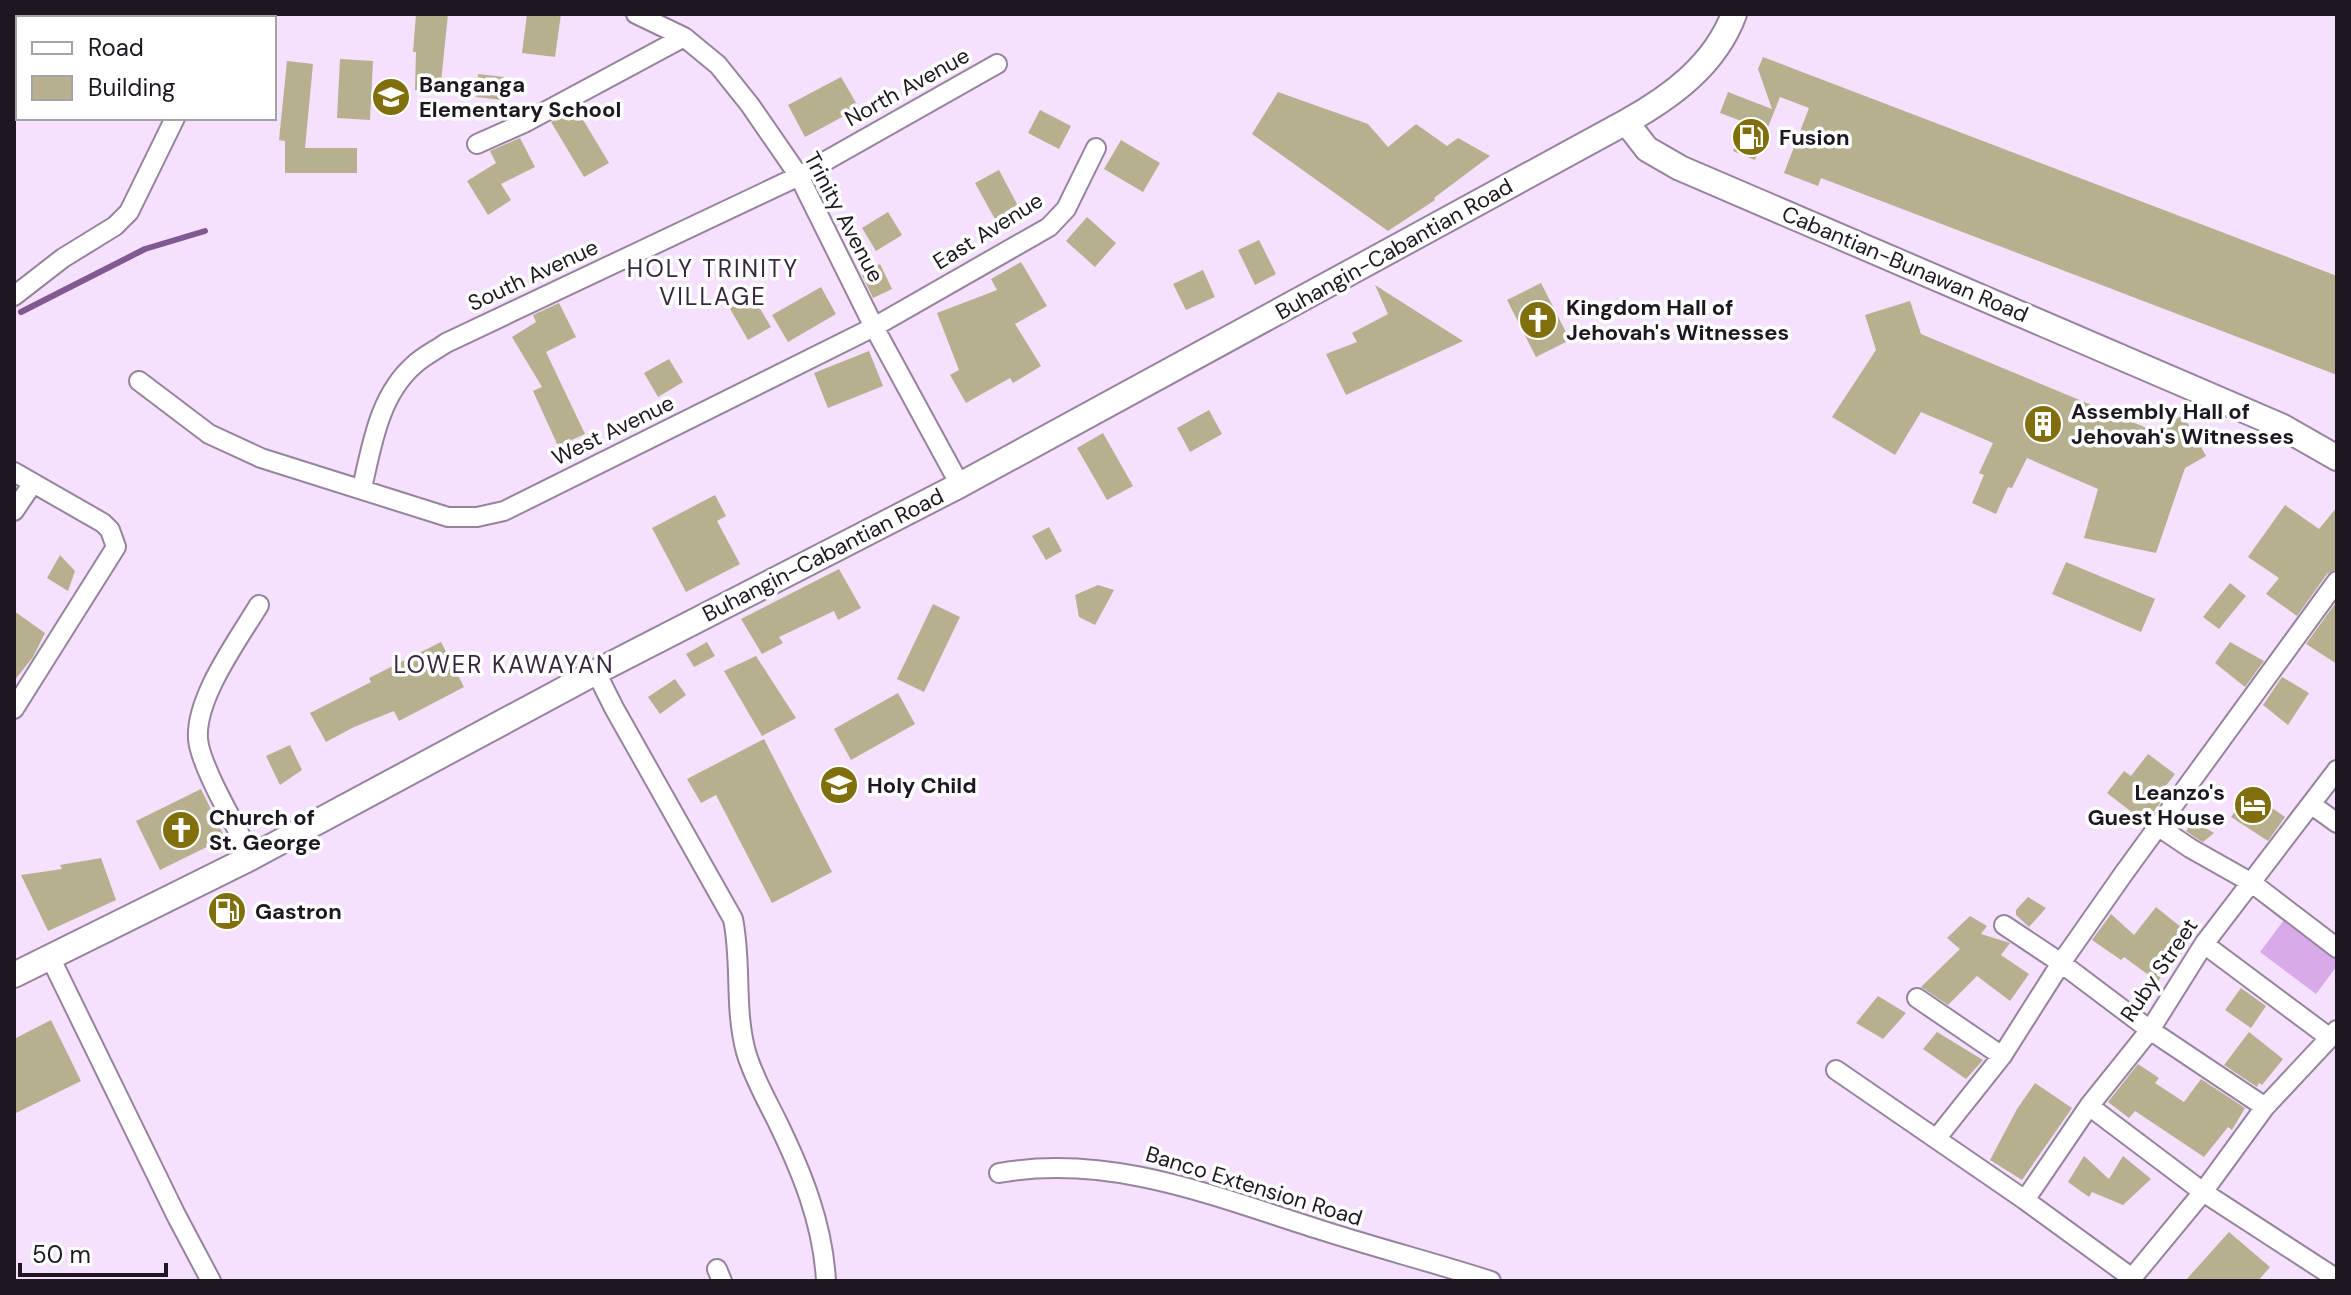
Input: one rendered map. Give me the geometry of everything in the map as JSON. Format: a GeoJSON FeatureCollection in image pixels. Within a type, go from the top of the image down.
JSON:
{"type":"FeatureCollection","features":[{"type":"Feature","properties":{"kind":"main road"},"geometry":{"type":"LineString","coordinates":[[1626,122],[1665,99],[1699,70],[1730,26],[1734,14]]}},
{"type":"Feature","properties":{"kind":"main road","name":"Cabantian-Bunawan Road"},"geometry":{"type":"LineString","coordinates":[[1626,122],[1647,149],[1671,164],[2281,426],[2337,458]]}},
{"type":"Feature","properties":{"kind":"main road","name":"Buhangin-Cabantian Road"},"geometry":{"type":"LineString","coordinates":[[14,975],[252,857],[596,672],[960,485],[1626,122]]}},
{"type":"Feature","properties":{"kind":"street","name":"Trinity Avenue"},"geometry":{"type":"LineString","coordinates":[[636,14],[684,37],[718,65],[799,176],[874,327],[960,485]]}},
{"type":"Feature","properties":{"kind":"street"},"geometry":{"type":"LineString","coordinates":[[477,144],[524,123],[684,37]]}},
{"type":"Feature","properties":{"kind":"street","name":"North Avenue"},"geometry":{"type":"LineString","coordinates":[[799,176],[997,64]]}},
{"type":"Feature","properties":{"kind":"street"},"geometry":{"type":"LineString","coordinates":[[14,296],[63,258],[115,226],[129,212],[174,120]]}},
{"type":"Feature","properties":{"kind":"street","name":"East Avenue"},"geometry":{"type":"LineString","coordinates":[[874,327],[1049,227],[1066,209],[1096,148]]}},
{"type":"Feature","properties":{"kind":"street","name":"South Avenue"},"geometry":{"type":"LineString","coordinates":[[362,488],[376,426],[390,396],[413,365],[446,343],[799,176]]}},
{"type":"Feature","properties":{"kind":"street","name":"West Avenue"},"geometry":{"type":"LineString","coordinates":[[139,381],[209,434],[261,458],[362,488],[417,509],[448,517],[477,517],[504,511],[874,327]]}},
{"type":"Feature","properties":{"kind":"street"},"geometry":{"type":"LineString","coordinates":[[14,472],[103,523],[115,539],[116,547],[14,709]]}},
{"type":"Feature","properties":{"kind":"street"},"geometry":{"type":"LineString","coordinates":[[14,511],[33,483]]}},
{"type":"Feature","properties":{"kind":"street"},"geometry":{"type":"LineString","coordinates":[[1936,1139],[2002,1056],[2061,963],[2337,581]]}},
{"type":"Feature","properties":{"kind":"street"},"geometry":{"type":"LineString","coordinates":[[252,857],[204,762],[198,740],[206,699],[259,605]]}},
{"type":"Feature","properties":{"kind":"street"},"geometry":{"type":"LineString","coordinates":[[596,672],[733,919],[738,944],[739,1019],[746,1053],[807,1188],[826,1281]]}},
{"type":"Feature","properties":{"kind":"street","name":"Ruby Street"},"geometry":{"type":"LineString","coordinates":[[2025,1200],[2089,1106],[2150,1030],[2204,944],[2337,770]]}},
{"type":"Feature","properties":{"kind":"street"},"geometry":{"type":"LineString","coordinates":[[2312,805],[2337,823]]}},
{"type":"Feature","properties":{"kind":"street"},"geometry":{"type":"LineString","coordinates":[[2159,827],[2252,883],[2337,948]]}},
{"type":"Feature","properties":{"kind":"street"},"geometry":{"type":"LineString","coordinates":[[2004,925],[2061,963],[2150,1030],[2265,1107]]}},
{"type":"Feature","properties":{"kind":"street"},"geometry":{"type":"LineString","coordinates":[[1836,1070],[2132,1278],[2203,1192],[2265,1107],[2334,1034],[2204,944]]}},
{"type":"Feature","properties":{"kind":"street"},"geometry":{"type":"LineString","coordinates":[[50,957],[211,1281]]}},
{"type":"Feature","properties":{"kind":"street"},"geometry":{"type":"LineString","coordinates":[[1917,998],[2002,1056]]}},
{"type":"Feature","properties":{"kind":"street"},"geometry":{"type":"LineString","coordinates":[[2089,1106],[2203,1192],[2337,1279]]}},
{"type":"Feature","properties":{"kind":"street","name":"Banco Extension Road"},"geometry":{"type":"LineString","coordinates":[[999,1173],[1065,1168],[1148,1178],[1491,1281]]}},
{"type":"Feature","properties":{"kind":"shaded area"},"geometry":{"type":"Polygon","coordinates":[[[2284,920],[2337,960],[2337,966],[2316,994],[2260,952],[2284,920]]]}},
{"type":"Feature","properties":{"kind":"building"},"geometry":{"type":"Polygon","coordinates":[[[416,14],[448,14],[440,92],[415,90],[416,52],[413,52],[416,14]]]}},
{"type":"Feature","properties":{"kind":"building"},"geometry":{"type":"Polygon","coordinates":[[[527,14],[561,14],[555,57],[522,53],[527,14]]]}},
{"type":"Feature","properties":{"kind":"building"},"geometry":{"type":"Polygon","coordinates":[[[1763,57],[2337,276],[2337,375],[1821,178],[1818,186],[1784,173],[1809,108],[1780,97],[1755,160],[1733,151],[1744,122],[1720,113],[1728,92],[1772,109],[1758,69],[1763,57]]]}},
{"type":"Feature","properties":{"kind":"building"},"geometry":{"type":"Polygon","coordinates":[[[340,59],[373,61],[370,120],[337,118],[340,59]]]}},
{"type":"Feature","properties":{"kind":"building"},"geometry":{"type":"Polygon","coordinates":[[[287,61],[313,64],[305,148],[357,148],[357,173],[285,173],[285,141],[279,140],[287,61]]]}},
{"type":"Feature","properties":{"kind":"building"},"geometry":{"type":"Polygon","coordinates":[[[478,74],[504,77],[502,100],[476,97],[478,74]]]}},
{"type":"Feature","properties":{"kind":"building"},"geometry":{"type":"Polygon","coordinates":[[[841,77],[859,108],[805,137],[788,105],[841,77]]]}},
{"type":"Feature","properties":{"kind":"building"},"geometry":{"type":"Polygon","coordinates":[[[1278,92],[1368,124],[1388,147],[1416,124],[1447,146],[1458,138],[1490,156],[1435,200],[1388,231],[1252,134],[1278,92]]]}},
{"type":"Feature","properties":{"kind":"building"},"geometry":{"type":"Polygon","coordinates":[[[576,108],[609,163],[584,177],[551,122],[576,108]]]}},
{"type":"Feature","properties":{"kind":"building"},"geometry":{"type":"Polygon","coordinates":[[[1040,110],[1071,126],[1059,149],[1028,133],[1040,110]]]}},
{"type":"Feature","properties":{"kind":"building"},"geometry":{"type":"Polygon","coordinates":[[[520,138],[535,167],[501,184],[511,200],[488,215],[467,181],[496,163],[490,151],[520,138]]]}},
{"type":"Feature","properties":{"kind":"building"},"geometry":{"type":"Polygon","coordinates":[[[1121,140],[1160,163],[1143,192],[1104,169],[1121,140]]]}},
{"type":"Feature","properties":{"kind":"building"},"geometry":{"type":"Polygon","coordinates":[[[999,170],[1019,208],[996,221],[975,183],[999,170]]]}},
{"type":"Feature","properties":{"kind":"building"},"geometry":{"type":"Polygon","coordinates":[[[888,212],[902,235],[876,251],[862,228],[888,212]]]}},
{"type":"Feature","properties":{"kind":"building"},"geometry":{"type":"Polygon","coordinates":[[[1087,217],[1116,243],[1095,267],[1066,241],[1087,217]]]}},
{"type":"Feature","properties":{"kind":"building"},"geometry":{"type":"Polygon","coordinates":[[[1259,240],[1276,274],[1255,285],[1238,250],[1259,240]]]}},
{"type":"Feature","properties":{"kind":"building"},"geometry":{"type":"Polygon","coordinates":[[[1021,262],[1047,306],[1015,324],[1041,366],[1013,383],[1010,378],[966,403],[950,375],[959,370],[937,313],[997,290],[991,279],[1021,262]]]}},
{"type":"Feature","properties":{"kind":"building"},"geometry":{"type":"Polygon","coordinates":[[[880,264],[892,289],[873,298],[861,273],[880,264]]]}},
{"type":"Feature","properties":{"kind":"building"},"geometry":{"type":"Polygon","coordinates":[[[1203,270],[1215,297],[1186,310],[1173,284],[1203,270]]]}},
{"type":"Feature","properties":{"kind":"building","name":"Kingdom Hall of Jehovah's Witnesses"},"geometry":{"type":"Polygon","coordinates":[[[1541,283],[1570,340],[1536,357],[1507,300],[1541,283]]]}},
{"type":"Feature","properties":{"kind":"building"},"geometry":{"type":"Polygon","coordinates":[[[1375,285],[1463,341],[1346,395],[1326,354],[1357,342],[1352,333],[1388,314],[1375,285]]]}},
{"type":"Feature","properties":{"kind":"building"},"geometry":{"type":"Polygon","coordinates":[[[747,287],[771,327],[748,340],[725,300],[747,287]]]}},
{"type":"Feature","properties":{"kind":"building"},"geometry":{"type":"Polygon","coordinates":[[[821,287],[836,314],[788,342],[772,315],[821,287]]]}},
{"type":"Feature","properties":{"kind":"building","name":"Assembly Hall of Jehovah's Witnesses"},"geometry":{"type":"Polygon","coordinates":[[[1910,301],[1921,334],[2154,431],[2183,415],[2206,456],[2185,468],[2156,553],[2084,538],[2098,489],[2027,458],[2012,488],[2008,487],[1996,514],[1972,503],[1984,475],[1979,473],[1993,443],[1921,412],[1895,455],[1832,417],[1876,350],[1865,315],[1910,301]]]}},
{"type":"Feature","properties":{"kind":"building"},"geometry":{"type":"Polygon","coordinates":[[[559,303],[576,337],[546,352],[585,434],[558,446],[533,391],[542,387],[512,337],[536,322],[533,315],[559,303]]]}},
{"type":"Feature","properties":{"kind":"building"},"geometry":{"type":"Polygon","coordinates":[[[869,351],[883,386],[828,408],[814,373],[869,351]]]}},
{"type":"Feature","properties":{"kind":"building"},"geometry":{"type":"Polygon","coordinates":[[[669,359],[683,382],[658,397],[644,373],[669,359]]]}},
{"type":"Feature","properties":{"kind":"building"},"geometry":{"type":"Polygon","coordinates":[[[1209,410],[1222,434],[1190,452],[1177,428],[1209,410]]]}},
{"type":"Feature","properties":{"kind":"building"},"geometry":{"type":"Polygon","coordinates":[[[1103,433],[1133,486],[1107,500],[1077,448],[1103,433]]]}},
{"type":"Feature","properties":{"kind":"building"},"geometry":{"type":"Polygon","coordinates":[[[715,495],[726,516],[717,521],[740,564],[686,592],[652,528],[715,495]]]}},
{"type":"Feature","properties":{"kind":"building"},"geometry":{"type":"Polygon","coordinates":[[[2285,505],[2319,529],[2337,507],[2337,569],[2327,574],[2297,616],[2266,594],[2279,578],[2248,557],[2285,505]]]}},
{"type":"Feature","properties":{"kind":"building"},"geometry":{"type":"Polygon","coordinates":[[[1049,527],[1062,551],[1046,560],[1032,536],[1049,527]]]}},
{"type":"Feature","properties":{"kind":"building"},"geometry":{"type":"Polygon","coordinates":[[[60,555],[75,571],[68,591],[47,578],[60,555]]]}},
{"type":"Feature","properties":{"kind":"building"},"geometry":{"type":"Polygon","coordinates":[[[2066,562],[2155,599],[2141,632],[2052,594],[2066,562]]]}},
{"type":"Feature","properties":{"kind":"building"},"geometry":{"type":"Polygon","coordinates":[[[839,569],[861,608],[838,620],[834,611],[779,637],[783,643],[762,654],[741,619],[839,569]]]}},
{"type":"Feature","properties":{"kind":"building"},"geometry":{"type":"Polygon","coordinates":[[[2230,583],[2246,596],[2219,629],[2203,617],[2230,583]]]}},
{"type":"Feature","properties":{"kind":"building"},"geometry":{"type":"Polygon","coordinates":[[[1098,585],[1114,590],[1095,625],[1079,617],[1075,595],[1098,585]]]}},
{"type":"Feature","properties":{"kind":"building"},"geometry":{"type":"Polygon","coordinates":[[[2337,601],[2337,664],[2306,644],[2337,601]]]}},
{"type":"Feature","properties":{"kind":"building"},"geometry":{"type":"Polygon","coordinates":[[[933,604],[960,617],[924,692],[897,679],[933,604]]]}},
{"type":"Feature","properties":{"kind":"building"},"geometry":{"type":"Polygon","coordinates":[[[14,611],[45,633],[33,657],[14,681],[14,611]]]}},
{"type":"Feature","properties":{"kind":"building"},"geometry":{"type":"Polygon","coordinates":[[[441,642],[464,687],[399,721],[394,711],[326,742],[310,713],[371,682],[369,678],[441,642]]]}},
{"type":"Feature","properties":{"kind":"building"},"geometry":{"type":"Polygon","coordinates":[[[707,642],[715,656],[694,667],[686,654],[707,642]]]}},
{"type":"Feature","properties":{"kind":"building"},"geometry":{"type":"Polygon","coordinates":[[[2230,642],[2264,661],[2245,687],[2215,663],[2230,642]]]}},
{"type":"Feature","properties":{"kind":"building"},"geometry":{"type":"Polygon","coordinates":[[[756,656],[796,718],[762,736],[724,671],[756,656]]]}},
{"type":"Feature","properties":{"kind":"building"},"geometry":{"type":"Polygon","coordinates":[[[2282,677],[2309,693],[2288,725],[2263,705],[2282,677]]]}},
{"type":"Feature","properties":{"kind":"building"},"geometry":{"type":"Polygon","coordinates":[[[675,679],[686,695],[660,714],[648,697],[675,679]]]}},
{"type":"Feature","properties":{"kind":"building"},"geometry":{"type":"Polygon","coordinates":[[[898,693],[915,724],[851,760],[834,729],[898,693]]]}},
{"type":"Feature","properties":{"kind":"building"},"geometry":{"type":"Polygon","coordinates":[[[764,739],[832,872],[772,903],[716,795],[701,803],[687,779],[764,739]]]}},
{"type":"Feature","properties":{"kind":"building"},"geometry":{"type":"Polygon","coordinates":[[[290,745],[302,770],[280,785],[266,756],[290,745]]]}},
{"type":"Feature","properties":{"kind":"building"},"geometry":{"type":"Polygon","coordinates":[[[2148,754],[2175,774],[2158,796],[2162,800],[2146,823],[2107,793],[2124,771],[2131,776],[2148,754]]]}},
{"type":"Feature","properties":{"kind":"building","name":"Church of St. George"},"geometry":{"type":"Polygon","coordinates":[[[201,789],[225,838],[160,870],[136,821],[201,789]]]}},
{"type":"Feature","properties":{"kind":"building","name":"Leanzo's Guest House"},"geometry":{"type":"Polygon","coordinates":[[[2249,792],[2285,817],[2268,841],[2231,817],[2249,792]]]}},
{"type":"Feature","properties":{"kind":"building"},"geometry":{"type":"Polygon","coordinates":[[[2194,821],[2214,833],[2203,842],[2196,838],[2186,831],[2194,821]]]}},
{"type":"Feature","properties":{"kind":"building"},"geometry":{"type":"Polygon","coordinates":[[[101,858],[116,900],[48,931],[21,875],[62,869],[60,865],[101,858]]]}},
{"type":"Feature","properties":{"kind":"building"},"geometry":{"type":"Polygon","coordinates":[[[2028,897],[2046,908],[2029,927],[2016,915],[2016,910],[2028,897]]]}},
{"type":"Feature","properties":{"kind":"building","name":"Gastron"},"geometry":{"type":"Polygon","coordinates":[[[230,898],[241,917],[224,925],[214,906],[230,898]]]}},
{"type":"Feature","properties":{"kind":"building"},"geometry":{"type":"Polygon","coordinates":[[[2156,907],[2192,936],[2176,962],[2171,959],[2158,982],[2124,957],[2121,960],[2092,940],[2111,914],[2134,935],[2156,907]]]}},
{"type":"Feature","properties":{"kind":"building"},"geometry":{"type":"Polygon","coordinates":[[[1970,916],[1987,926],[1981,934],[2010,943],[2001,955],[2029,974],[2010,1001],[1977,976],[1948,1005],[1921,987],[1960,949],[1947,938],[1970,916]]]}},
{"type":"Feature","properties":{"kind":"building"},"geometry":{"type":"Polygon","coordinates":[[[2241,988],[2266,1006],[2251,1028],[2225,1010],[2241,988]]]}},
{"type":"Feature","properties":{"kind":"building"},"geometry":{"type":"Polygon","coordinates":[[[1878,996],[1906,1013],[1883,1039],[1856,1023],[1878,996]]]}},
{"type":"Feature","properties":{"kind":"building"},"geometry":{"type":"Polygon","coordinates":[[[51,1020],[81,1081],[14,1114],[14,1039],[51,1020]]]}},
{"type":"Feature","properties":{"kind":"building"},"geometry":{"type":"Polygon","coordinates":[[[1937,1032],[1983,1060],[1966,1079],[1923,1049],[1937,1032]]]}},
{"type":"Feature","properties":{"kind":"building"},"geometry":{"type":"Polygon","coordinates":[[[2249,1032],[2283,1059],[2257,1087],[2224,1065],[2249,1032]]]}},
{"type":"Feature","properties":{"kind":"building"},"geometry":{"type":"Polygon","coordinates":[[[2138,1064],[2159,1078],[2155,1083],[2184,1102],[2201,1079],[2245,1108],[2232,1130],[2228,1127],[2204,1157],[2135,1111],[2129,1118],[2108,1102],[2138,1064]]]}},
{"type":"Feature","properties":{"kind":"building"},"geometry":{"type":"Polygon","coordinates":[[[2035,1083],[2072,1108],[2022,1180],[1990,1160],[2017,1109],[2035,1083]]]}},
{"type":"Feature","properties":{"kind":"building"},"geometry":{"type":"Polygon","coordinates":[[[2084,1156],[2109,1179],[2123,1156],[2151,1179],[2123,1205],[2092,1192],[2089,1197],[2068,1182],[2084,1156]]]}},
{"type":"Feature","properties":{"kind":"building"},"geometry":{"type":"Polygon","coordinates":[[[2229,1232],[2270,1267],[2258,1281],[2185,1281],[2229,1232]]]}},
{"type":"Feature","properties":{"kind":"waterway"},"geometry":{"type":"LineString","coordinates":[[21,312],[145,249],[205,231]]}},
{"type":"Feature","properties":{"kind":"place","name":"Banganga Elementary School"},"geometry":{"type":"Point","coordinates":[391,97]}},
{"type":"Feature","properties":{"kind":"place","name":"Fusion"},"geometry":{"type":"Point","coordinates":[1751,137]}},
{"type":"Feature","properties":{"kind":"place","name":"Kingdom Hall of Jehovah's Witnesses"},"geometry":{"type":"Point","coordinates":[1538,320]}},
{"type":"Feature","properties":{"kind":"place","name":"Assembly Hall of Jehovah's Witnesses"},"geometry":{"type":"Point","coordinates":[2043,424]}},
{"type":"Feature","properties":{"kind":"place","name":"Holy Child"},"geometry":{"type":"Point","coordinates":[839,785]}},
{"type":"Feature","properties":{"kind":"place","name":"Leanzo's Guest House"},"geometry":{"type":"Point","coordinates":[2253,805]}},
{"type":"Feature","properties":{"kind":"place","name":"Church of St. George"},"geometry":{"type":"Point","coordinates":[181,830]}},
{"type":"Feature","properties":{"kind":"place","name":"Gastron"},"geometry":{"type":"Point","coordinates":[227,911]}},
{"type":"Feature","properties":{"kind":"district","name":"HOLY TRINITY VILLAGE"},"geometry":{"type":"Point","coordinates":[713,282]}},
{"type":"Feature","properties":{"kind":"district","name":"LOWER KAWAYAN"},"geometry":{"type":"Point","coordinates":[504,664]}}]}
